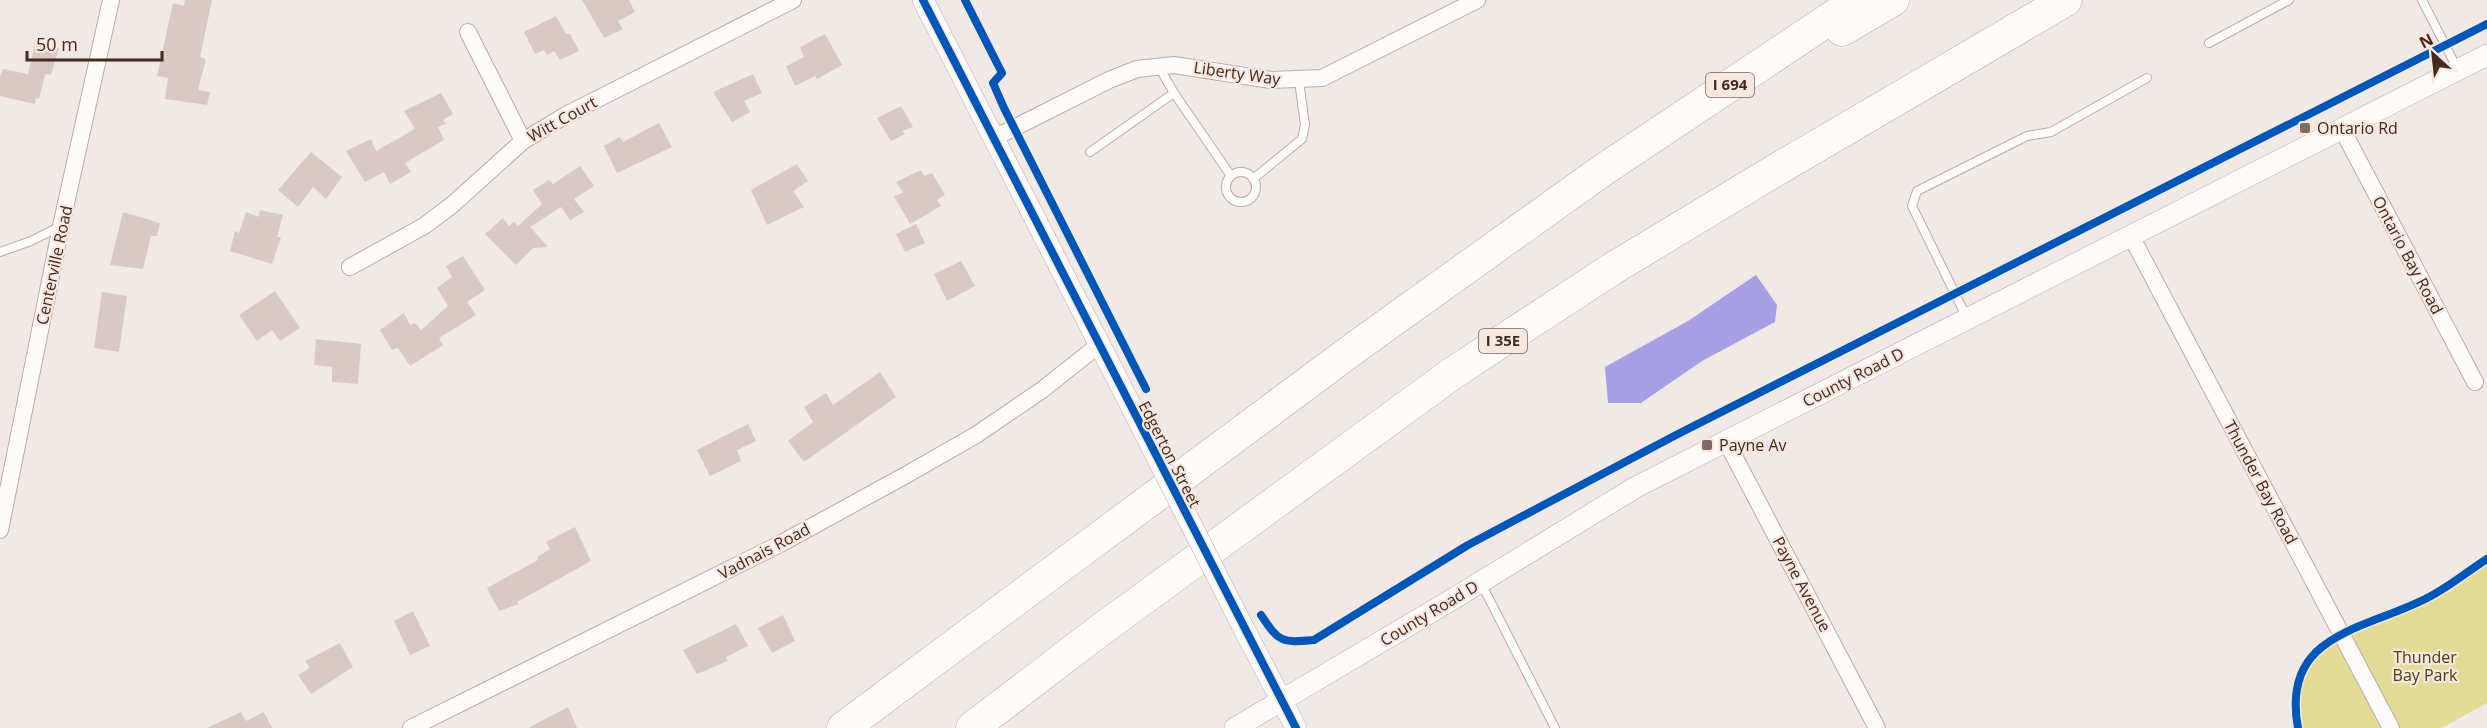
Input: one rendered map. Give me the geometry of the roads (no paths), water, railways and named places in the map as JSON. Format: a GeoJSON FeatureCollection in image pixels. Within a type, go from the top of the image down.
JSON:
{"type":"FeatureCollection","features":[{"type":"Feature","properties":{"kind":"highway","name":"I 694"},"geometry":{"type":"LineString","coordinates":[[1603,170],[1858,0]]}},
{"type":"Feature","properties":{"kind":"highway"},"geometry":{"type":"LineString","coordinates":[[843,728],[1370,337],[1603,170],[1893,0]]}},
{"type":"Feature","properties":{"kind":"highway","name":"I 35E"},"geometry":{"type":"LineString","coordinates":[[972,728],[1117,618],[1453,373],[1612,270],[1776,170],[2066,0]]}},
{"type":"Feature","properties":{"kind":"street","name":"Centerville Road"},"geometry":{"type":"LineString","coordinates":[[0,530],[61,226],[111,0]]}},
{"type":"Feature","properties":{"kind":"street","name":"Witt Court"},"geometry":{"type":"LineString","coordinates":[[350,267],[424,226],[452,205],[523,141],[566,115],[793,0]]}},
{"type":"Feature","properties":{"kind":"street","name":"Edgerton Street"},"geometry":{"type":"LineString","coordinates":[[923,0],[1296,728]]}},
{"type":"Feature","properties":{"kind":"street","name":"Liberty Way"},"geometry":{"type":"LineString","coordinates":[[994,138],[1109,80],[1137,69],[1174,65],[1271,80],[1299,81],[1322,78],[1348,67],[1477,0]]}},
{"type":"Feature","properties":{"kind":"street"},"geometry":{"type":"LineString","coordinates":[[468,32],[523,141]]}},
{"type":"Feature","properties":{"kind":"street","name":"County Road D"},"geometry":{"type":"LineString","coordinates":[[1235,728],[1480,583],[1636,487],[2487,56]]}},
{"type":"Feature","properties":{"kind":"street","name":"Ontario Bay Road"},"geometry":{"type":"LineString","coordinates":[[2342,129],[2475,382]]}},
{"type":"Feature","properties":{"kind":"street","name":"Thunder Bay Road"},"geometry":{"type":"LineString","coordinates":[[2132,236],[2391,728]]}},
{"type":"Feature","properties":{"kind":"street","name":"Vadnais Road"},"geometry":{"type":"LineString","coordinates":[[411,728],[770,549],[906,476],[976,435],[1042,390],[1100,344]]}},
{"type":"Feature","properties":{"kind":"street","name":"Payne Avenue"},"geometry":{"type":"LineString","coordinates":[[1726,441],[1877,728]]}},
{"type":"Feature","properties":{"kind":"lane"},"geometry":{"type":"LineString","coordinates":[[2209,43],[2289,0]]}},
{"type":"Feature","properties":{"kind":"lane"},"geometry":{"type":"LineString","coordinates":[[2422,0],[2458,70]]}},
{"type":"Feature","properties":{"kind":"lane"},"geometry":{"type":"LineString","coordinates":[[1159,67],[1174,93],[1231,176]]}},
{"type":"Feature","properties":{"kind":"lane"},"geometry":{"type":"LineString","coordinates":[[1967,319],[1912,206],[1917,191],[2027,135],[2051,132],[2147,78]]}},
{"type":"Feature","properties":{"kind":"lane"},"geometry":{"type":"LineString","coordinates":[[1253,179],[1302,139],[1305,125],[1299,81]]}},
{"type":"Feature","properties":{"kind":"lane"},"geometry":{"type":"LineString","coordinates":[[1090,152],[1174,93]]}},
{"type":"Feature","properties":{"kind":"lane"},"geometry":{"type":"LineString","coordinates":[[1245,173],[1253,179],[1254,194],[1247,200],[1238,201],[1230,197],[1226,189],[1231,176],[1245,173]]}},
{"type":"Feature","properties":{"kind":"lane"},"geometry":{"type":"LineString","coordinates":[[0,252],[31,241],[61,226]]}},
{"type":"Feature","properties":{"kind":"lane"},"geometry":{"type":"LineString","coordinates":[[1480,583],[1554,728]]}},
{"type":"Feature","properties":{"kind":"place","name":"Ontario Rd"},"geometry":{"type":"Point","coordinates":[2305,128]}},
{"type":"Feature","properties":{"kind":"place","name":"Payne Av"},"geometry":{"type":"Point","coordinates":[1707,445]}},
{"type":"Feature","properties":{"kind":"park label","name":"Thunder Bay Park"},"geometry":{"type":"Point","coordinates":[2425,666]}}]}
